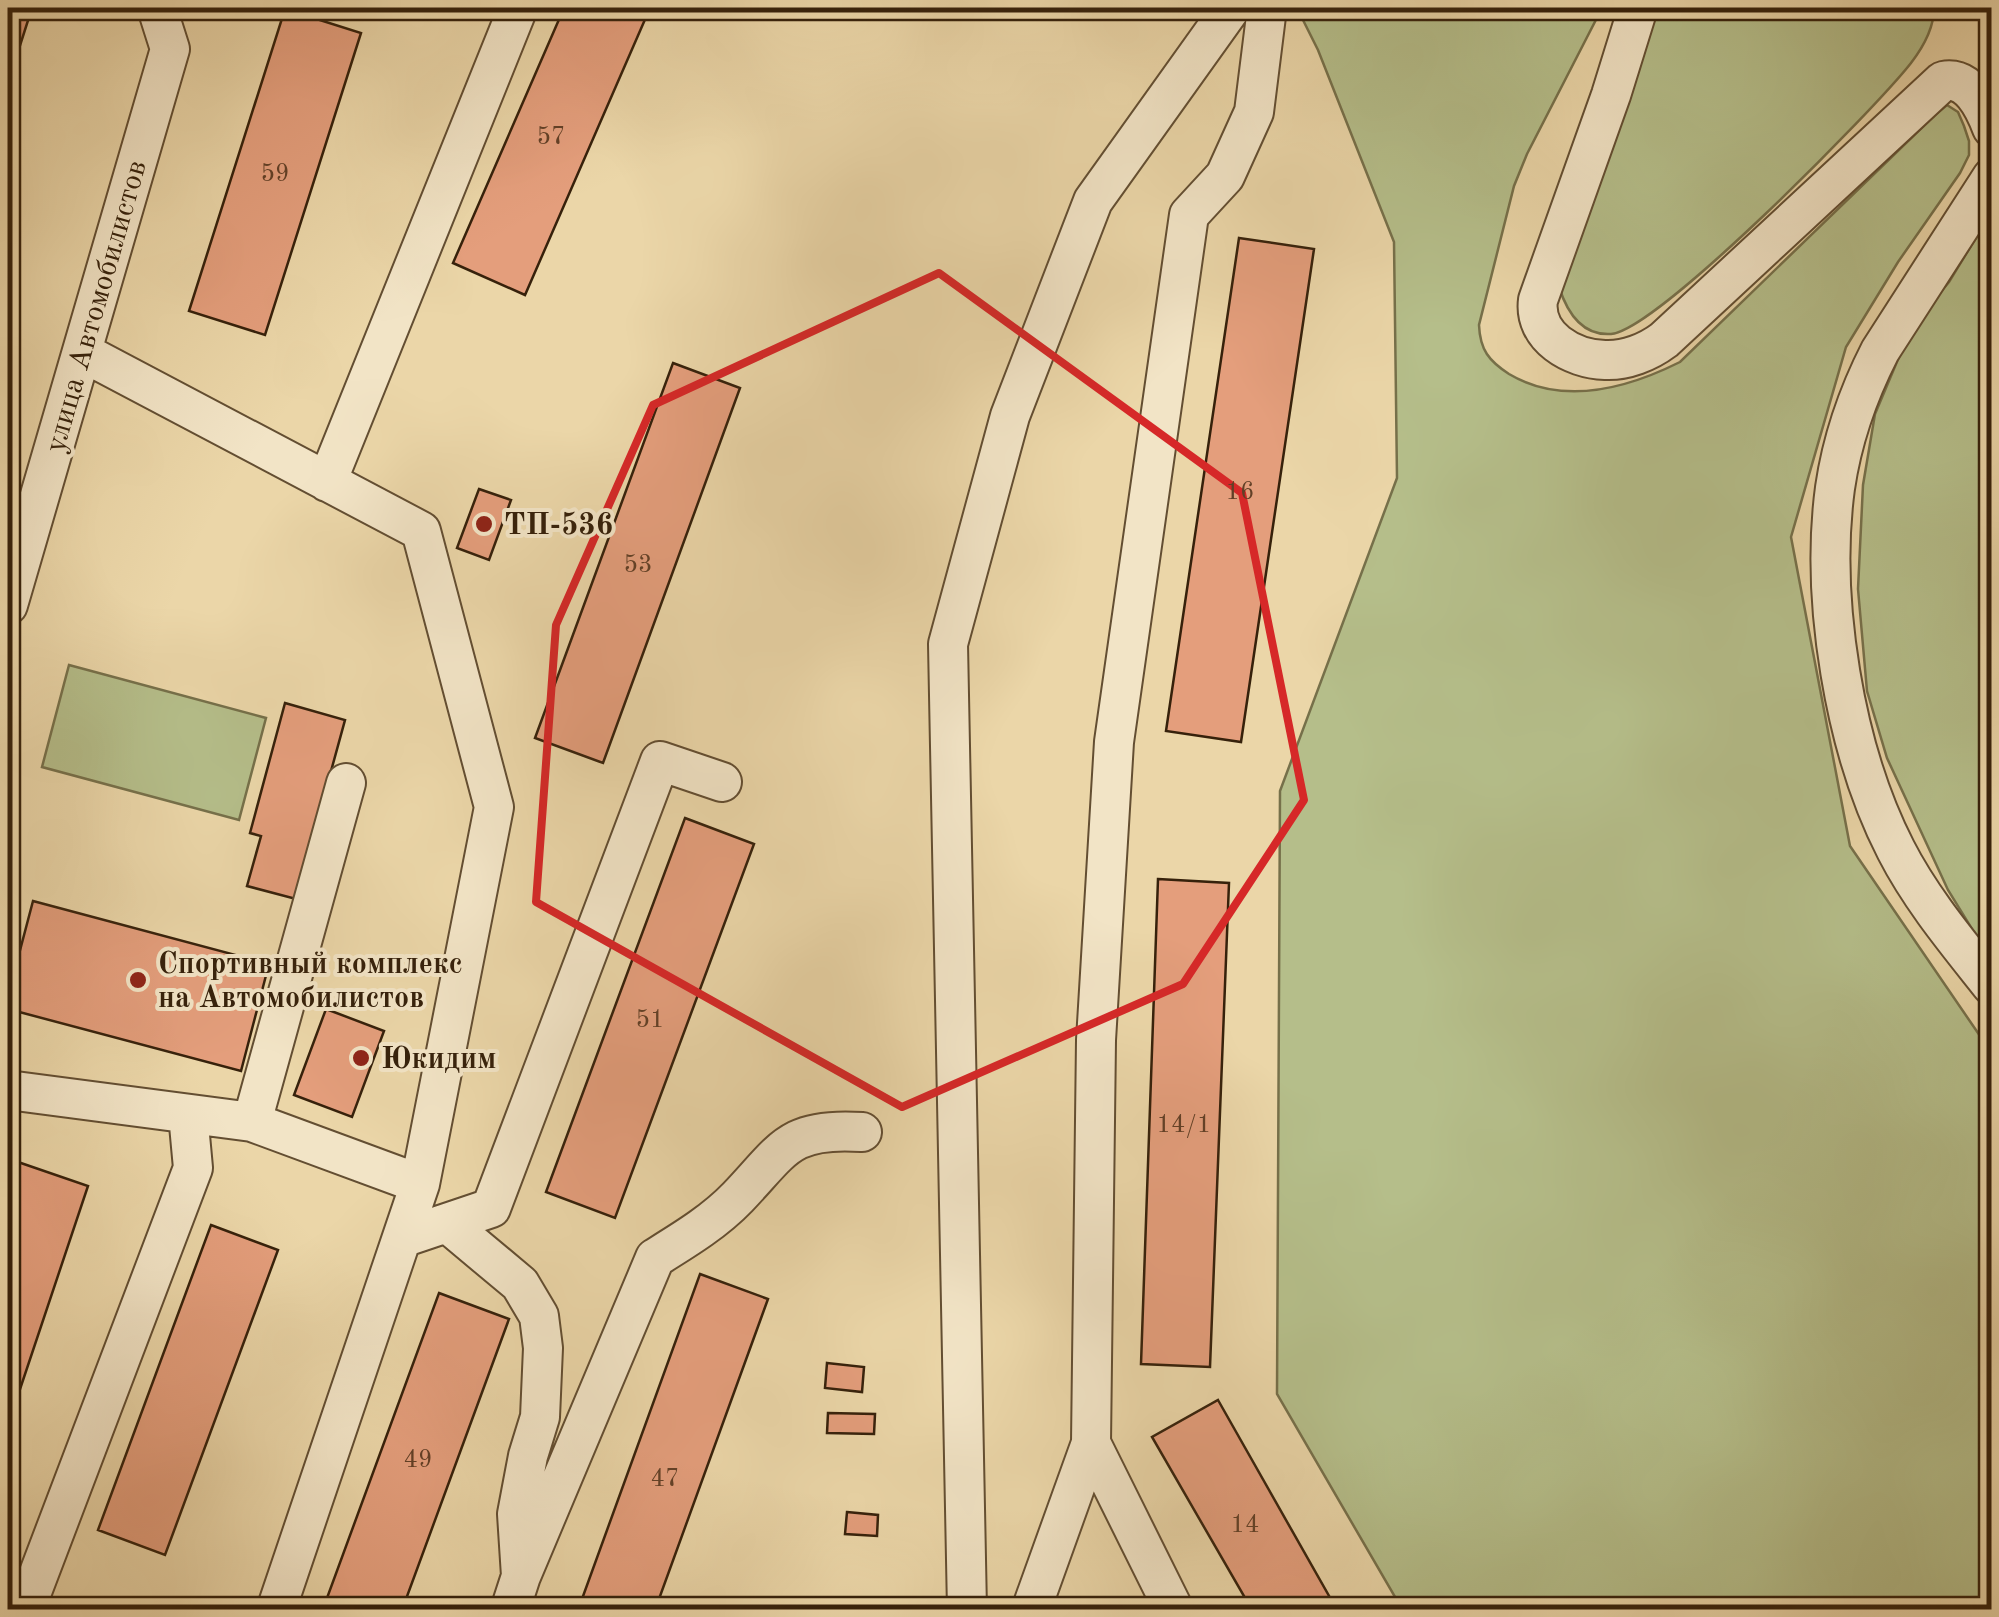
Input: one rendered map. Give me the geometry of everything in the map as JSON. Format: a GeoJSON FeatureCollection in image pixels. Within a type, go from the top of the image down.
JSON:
{"type":"FeatureCollection","features":[{"type":"Feature","properties":{"kind":"street","name":"улица Автомобилистов"},"geometry":{"type":"LineString","coordinates":[[8,605],[170,49],[157,8]]}},
{"type":"Feature","properties":{"kind":"street"},"geometry":{"type":"LineString","coordinates":[[327,482],[518,8]]}},
{"type":"Feature","properties":{"kind":"street"},"geometry":{"type":"LineString","coordinates":[[967,1610],[948,644],[1010,416],[1093,201],[1231,8]]}},
{"type":"Feature","properties":{"kind":"street"},"geometry":{"type":"LineString","coordinates":[[1031,1610],[1091,1444],[1096,1040],[1114,742],[1188,215],[1225,176],[1254,112],[1267,8]]}},
{"type":"Feature","properties":{"kind":"street"},"geometry":{"type":"LineString","coordinates":[[1638,8],[1612,95],[1536,310],[1544,330],[1556,344],[1574,353],[1613,360],[1640,354],[1664,340],[1942,81],[1956,81],[1970,89],[1992,128]]}},
{"type":"Feature","properties":{"kind":"street"},"geometry":{"type":"LineString","coordinates":[[1992,177],[1864,382],[1841,459],[1832,519],[1836,636],[1847,701],[1876,804],[1896,850],[1921,892],[1992,986]]}},
{"type":"Feature","properties":{"kind":"street"},"geometry":{"type":"LineString","coordinates":[[82,352],[421,531],[494,807],[420,1184],[276,1610]]}},
{"type":"Feature","properties":{"kind":"street"},"geometry":{"type":"LineString","coordinates":[[402,1238],[491,1208],[660,761],[722,782]]}},
{"type":"Feature","properties":{"kind":"street"},"geometry":{"type":"LineString","coordinates":[[252,1122],[346,782]]}},
{"type":"Feature","properties":{"kind":"street"},"geometry":{"type":"LineString","coordinates":[[8,1090],[252,1122],[420,1184]]}},
{"type":"Feature","properties":{"kind":"street"},"geometry":{"type":"LineString","coordinates":[[24,1610],[193,1168],[188,1114]]}},
{"type":"Feature","properties":{"kind":"street"},"geometry":{"type":"LineString","coordinates":[[516,1592],[655,1258],[701,1230],[790,1142],[833,1130],[862,1132]]}},
{"type":"Feature","properties":{"kind":"street"},"geometry":{"type":"LineString","coordinates":[[447,1223],[520,1284],[539,1316],[540,1417],[517,1514],[516,1592]]}},
{"type":"Feature","properties":{"kind":"street"},"geometry":{"type":"LineString","coordinates":[[1091,1444],[1174,1610]]}},
{"type":"Feature","properties":{"kind":"highlighted area"},"geometry":{"type":"Polygon","coordinates":[[[939,273],[1242,493],[1304,800],[1183,984],[902,1107],[536,902],[556,625],[653,405],[939,273]]]}},
{"type":"Feature","properties":{"kind":"green space"},"geometry":{"type":"Polygon","coordinates":[[[1297,8],[1602,8],[1514,186],[1479,325],[1484,348],[1496,364],[1530,384],[1551,389],[1617,386],[1680,362],[1936,114],[1947,105],[1958,112],[1969,141],[1969,155],[1846,347],[1791,537],[1850,846],[1991,1052],[1991,1609],[1402,1609],[1277,1394],[1280,791],[1397,478],[1394,242],[1318,50],[1297,8]]]}},
{"type":"Feature","properties":{"kind":"green space"},"geometry":{"type":"Polygon","coordinates":[[[1647,8],[1934,8],[1927,37],[1911,63],[1813,168],[1673,296],[1636,323],[1611,334],[1600,334],[1577,321],[1559,287],[1647,8]]]}},
{"type":"Feature","properties":{"kind":"green space"},"geometry":{"type":"Polygon","coordinates":[[[1991,213],[1991,960],[1948,890],[1887,758],[1867,691],[1858,589],[1863,485],[1875,414],[1912,326],[1949,282],[1991,213]]]}},
{"type":"Feature","properties":{"kind":"green space"},"geometry":{"type":"Polygon","coordinates":[[[69,665],[266,718],[239,820],[42,767],[69,665]]]}},
{"type":"Feature","properties":{"kind":"building"},"geometry":{"type":"Polygon","coordinates":[[[8,8],[32,8],[8,83],[8,8]]]}},
{"type":"Feature","properties":{"kind":"building"},"geometry":{"type":"Polygon","coordinates":[[[564,8],[650,8],[525,295],[453,263],[564,8]]]}},
{"type":"Feature","properties":{"kind":"building"},"geometry":{"type":"Polygon","coordinates":[[[285,9],[361,33],[265,335],[189,311],[285,9]]]}},
{"type":"Feature","properties":{"kind":"building"},"geometry":{"type":"Polygon","coordinates":[[[1239,238],[1314,249],[1241,742],[1166,731],[1239,238]]]}},
{"type":"Feature","properties":{"kind":"building"},"geometry":{"type":"Polygon","coordinates":[[[673,363],[740,388],[603,763],[535,738],[673,363]]]}},
{"type":"Feature","properties":{"kind":"building","name":"ТП-536"},"geometry":{"type":"Polygon","coordinates":[[[479,489],[511,500],[489,560],[457,548],[479,489]]]}},
{"type":"Feature","properties":{"kind":"building"},"geometry":{"type":"Polygon","coordinates":[[[285,703],[345,720],[296,899],[247,886],[261,836],[250,833],[285,703]]]}},
{"type":"Feature","properties":{"kind":"building"},"geometry":{"type":"Polygon","coordinates":[[[685,818],[754,844],[615,1218],[546,1192],[685,818]]]}},
{"type":"Feature","properties":{"kind":"building"},"geometry":{"type":"Polygon","coordinates":[[[1158,879],[1229,883],[1210,1367],[1141,1364],[1158,879]]]}},
{"type":"Feature","properties":{"kind":"building","name":"Спортивный комплекс на Автомобилистов"},"geometry":{"type":"Polygon","coordinates":[[[33,901],[269,964],[241,1071],[8,1009],[33,901]]]}},
{"type":"Feature","properties":{"kind":"building"},"geometry":{"type":"Polygon","coordinates":[[[326,1009],[384,1031],[352,1117],[294,1095],[326,1009]]]}},
{"type":"Feature","properties":{"kind":"building"},"geometry":{"type":"Polygon","coordinates":[[[18,1162],[88,1186],[8,1425],[8,1194],[18,1162]]]}},
{"type":"Feature","properties":{"kind":"building"},"geometry":{"type":"Polygon","coordinates":[[[211,1225],[278,1250],[165,1555],[98,1530],[211,1225]]]}},
{"type":"Feature","properties":{"kind":"building"},"geometry":{"type":"Polygon","coordinates":[[[700,1274],[768,1299],[655,1610],[578,1610],[700,1274]]]}},
{"type":"Feature","properties":{"kind":"building"},"geometry":{"type":"Polygon","coordinates":[[[439,1293],[509,1319],[402,1610],[357,1610],[327,1598],[439,1293]]]}},
{"type":"Feature","properties":{"kind":"building"},"geometry":{"type":"Polygon","coordinates":[[[827,1363],[864,1367],[862,1392],[825,1388],[827,1363]]]}},
{"type":"Feature","properties":{"kind":"building"},"geometry":{"type":"Polygon","coordinates":[[[1218,1400],[1337,1610],[1252,1610],[1152,1437],[1218,1400]]]}},
{"type":"Feature","properties":{"kind":"building"},"geometry":{"type":"Polygon","coordinates":[[[828,1413],[875,1414],[874,1434],[827,1433],[828,1413]]]}},
{"type":"Feature","properties":{"kind":"building"},"geometry":{"type":"Polygon","coordinates":[[[847,1512],[878,1515],[877,1536],[845,1534],[847,1512]]]}},
{"type":"Feature","properties":{"kind":"place","name":"ТП-536"},"geometry":{"type":"Point","coordinates":[484,524]}},
{"type":"Feature","properties":{"kind":"place","name":"Спортивный комплекс на Автомобилистов"},"geometry":{"type":"Point","coordinates":[138,980]}},
{"type":"Feature","properties":{"kind":"place","name":"Юкидим"},"geometry":{"type":"Point","coordinates":[361,1058]}}]}
